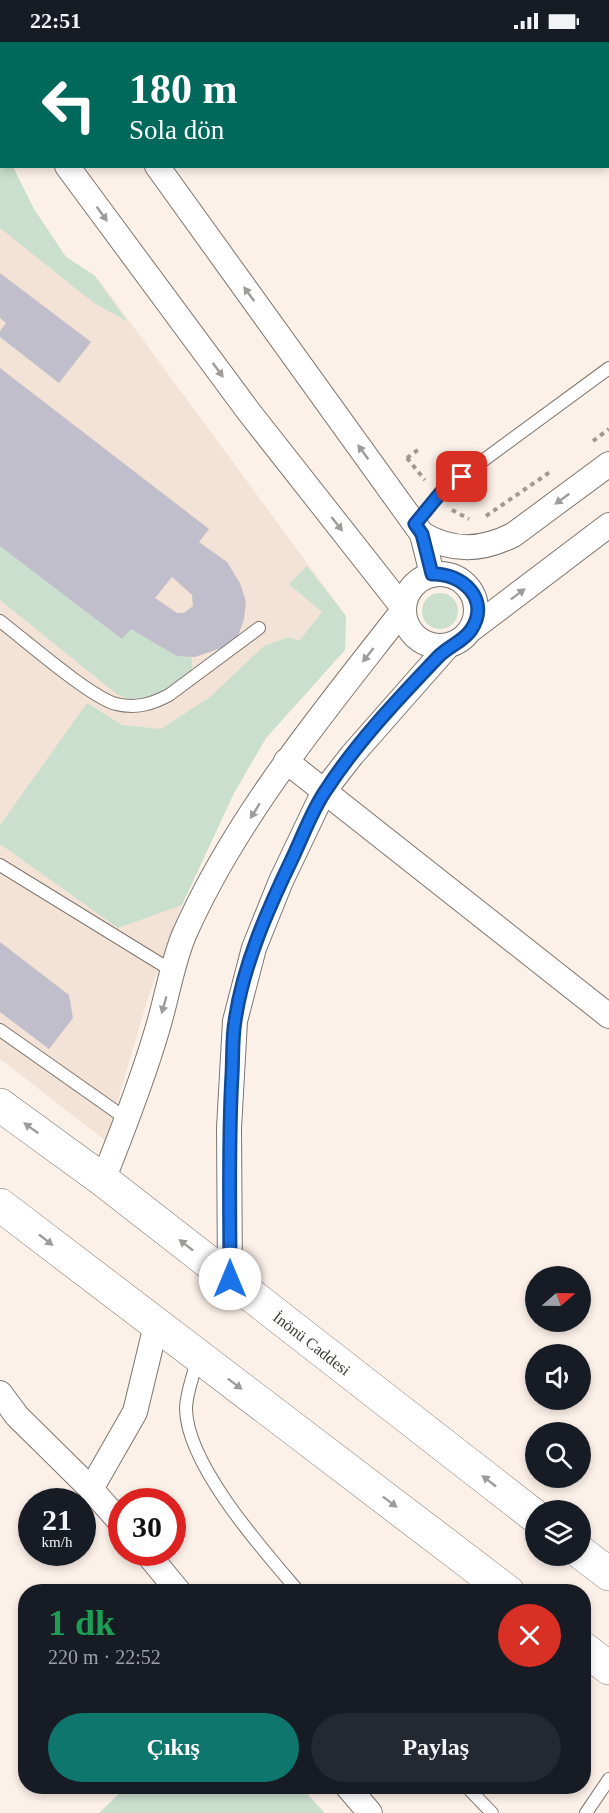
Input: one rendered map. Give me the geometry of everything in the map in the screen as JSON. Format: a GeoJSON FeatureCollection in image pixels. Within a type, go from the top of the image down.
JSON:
{"type":"FeatureCollection","features":[{"type":"Feature","properties":{"kind":"main road","name":"İnönü Caddesi"},"geometry":{"type":"LineString","coordinates":[[0,1105],[103,1180],[525,1508]]}},
{"type":"Feature","properties":{"kind":"main road"},"geometry":{"type":"LineString","coordinates":[[0,1205],[497,1584]]}},
{"type":"Feature","properties":{"kind":"main road"},"geometry":{"type":"LineString","coordinates":[[591,1560],[609,1574]]}},
{"type":"Feature","properties":{"kind":"main road"},"geometry":{"type":"LineString","coordinates":[[591,1654],[609,1668]]}},
{"type":"Feature","properties":{"kind":"street"},"geometry":{"type":"LineString","coordinates":[[68,168],[249,412],[404,609],[410,632],[419,640],[430,645],[448,645],[464,638],[472,629],[609,525]]}},
{"type":"Feature","properties":{"kind":"street"},"geometry":{"type":"LineString","coordinates":[[158,168],[418,529],[441,574],[466,584],[473,594],[476,611],[472,629]]}},
{"type":"Feature","properties":{"kind":"street"},"geometry":{"type":"LineString","coordinates":[[103,1180],[128,1120],[183,937],[218,870],[286,761],[404,609],[412,586],[441,574],[478,548],[513,535],[609,464]]}},
{"type":"Feature","properties":{"kind":"street"},"geometry":{"type":"LineString","coordinates":[[418,529],[437,543],[460,549],[478,548]]}},
{"type":"Feature","properties":{"kind":"street"},"geometry":{"type":"LineString","coordinates":[[230,1279],[229,1128],[235,1021],[254,948],[281,881],[324,791],[352,754],[448,645]]}},
{"type":"Feature","properties":{"kind":"street"},"geometry":{"type":"LineString","coordinates":[[286,761],[609,1016]]}},
{"type":"Feature","properties":{"kind":"street"},"geometry":{"type":"LineString","coordinates":[[92,1488],[135,1412],[156,1325]]}},
{"type":"Feature","properties":{"kind":"street"},"geometry":{"type":"LineString","coordinates":[[0,1393],[8,1419],[90,1488]]}},
{"type":"Feature","properties":{"kind":"street"},"geometry":{"type":"LineString","coordinates":[[96,1495],[108,1508]]}},
{"type":"Feature","properties":{"kind":"street"},"geometry":{"type":"LineString","coordinates":[[158,1566],[172,1584]]}},
{"type":"Feature","properties":{"kind":"street"},"geometry":{"type":"LineString","coordinates":[[354,1794],[370,1813]]}},
{"type":"Feature","properties":{"kind":"lane"},"geometry":{"type":"LineString","coordinates":[[418,529],[443,490],[609,368]]}},
{"type":"Feature","properties":{"kind":"lane"},"geometry":{"type":"LineString","coordinates":[[0,621],[101,697],[129,706],[157,702],[169,695],[259,628]]}},
{"type":"Feature","properties":{"kind":"lane"},"geometry":{"type":"LineString","coordinates":[[0,865],[174,972]]}},
{"type":"Feature","properties":{"kind":"lane"},"geometry":{"type":"LineString","coordinates":[[0,1030],[128,1120]]}},
{"type":"Feature","properties":{"kind":"lane"},"geometry":{"type":"LineString","coordinates":[[198,1356],[186,1408],[190,1431],[198,1454],[241,1524],[292,1584]]}},
{"type":"Feature","properties":{"kind":"lane"},"geometry":{"type":"LineString","coordinates":[[586,1813],[609,1779]]}},
{"type":"Feature","properties":{"kind":"lane"},"geometry":{"type":"LineString","coordinates":[[474,1794],[492,1813]]}},
{"type":"Feature","properties":{"kind":"path"},"geometry":{"type":"LineString","coordinates":[[590,443],[609,429]]}},
{"type":"Feature","properties":{"kind":"path"},"geometry":{"type":"LineString","coordinates":[[486,516],[551,471]]}},
{"type":"Feature","properties":{"kind":"shaded area"},"geometry":{"type":"Polygon","coordinates":[[[0,168],[14,168],[34,209],[66,257],[94,275],[102,284],[346,616],[345,650],[266,738],[234,793],[182,905],[148,998],[106,1141],[0,1059],[0,168]]]}},
{"type":"Feature","properties":{"kind":"green space"},"geometry":{"type":"Polygon","coordinates":[[[0,168],[14,168],[34,209],[66,257],[94,275],[128,322],[94,303],[0,228],[0,168]]]}},
{"type":"Feature","properties":{"kind":"green space"},"geometry":{"type":"Polygon","coordinates":[[[0,514],[181,644],[192,660],[192,673],[180,691],[142,703],[118,695],[0,600],[0,514]]]}},
{"type":"Feature","properties":{"kind":"green space"},"geometry":{"type":"Polygon","coordinates":[[[307,566],[346,616],[345,650],[266,738],[234,793],[182,905],[118,928],[0,844],[0,825],[87,703],[122,725],[161,729],[210,697],[264,646],[289,637],[299,641],[322,612],[289,584],[307,566]]]}},
{"type":"Feature","properties":{"kind":"green space"},"geometry":{"type":"Polygon","coordinates":[[[440,593],[453,598],[458,611],[453,624],[440,629],[427,624],[422,611],[427,598],[440,593]]]}},
{"type":"Feature","properties":{"kind":"green space"},"geometry":{"type":"Polygon","coordinates":[[[119,1794],[307,1794],[325,1813],[99,1813],[119,1794]]]}},
{"type":"Feature","properties":{"kind":"building"},"geometry":{"type":"Polygon","coordinates":[[[0,273],[91,342],[59,383],[0,337],[0,331],[6,323],[0,318],[0,273]]]}},
{"type":"Feature","properties":{"kind":"building"},"geometry":{"type":"Polygon","coordinates":[[[0,368],[209,529],[199,542],[227,562],[240,583],[246,602],[244,619],[238,636],[227,646],[195,657],[177,656],[131,629],[122,639],[0,546],[0,368]],[[172,577],[155,598],[177,613],[184,613],[193,606],[192,595],[172,577]]]}},
{"type":"Feature","properties":{"kind":"building"},"geometry":{"type":"Polygon","coordinates":[[[0,942],[69,995],[73,1018],[49,1049],[0,1012],[0,942]]]}},
{"type":"Feature","properties":{"kind":"route"},"geometry":{"type":"LineString","coordinates":[[230,1279],[229,1128],[235,1021],[254,948],[281,881],[324,791],[352,754],[448,645],[464,638],[472,629],[476,618],[473,594],[466,584],[456,577],[432,574],[422,534],[415,524],[443,490],[462,477]]}}]}
